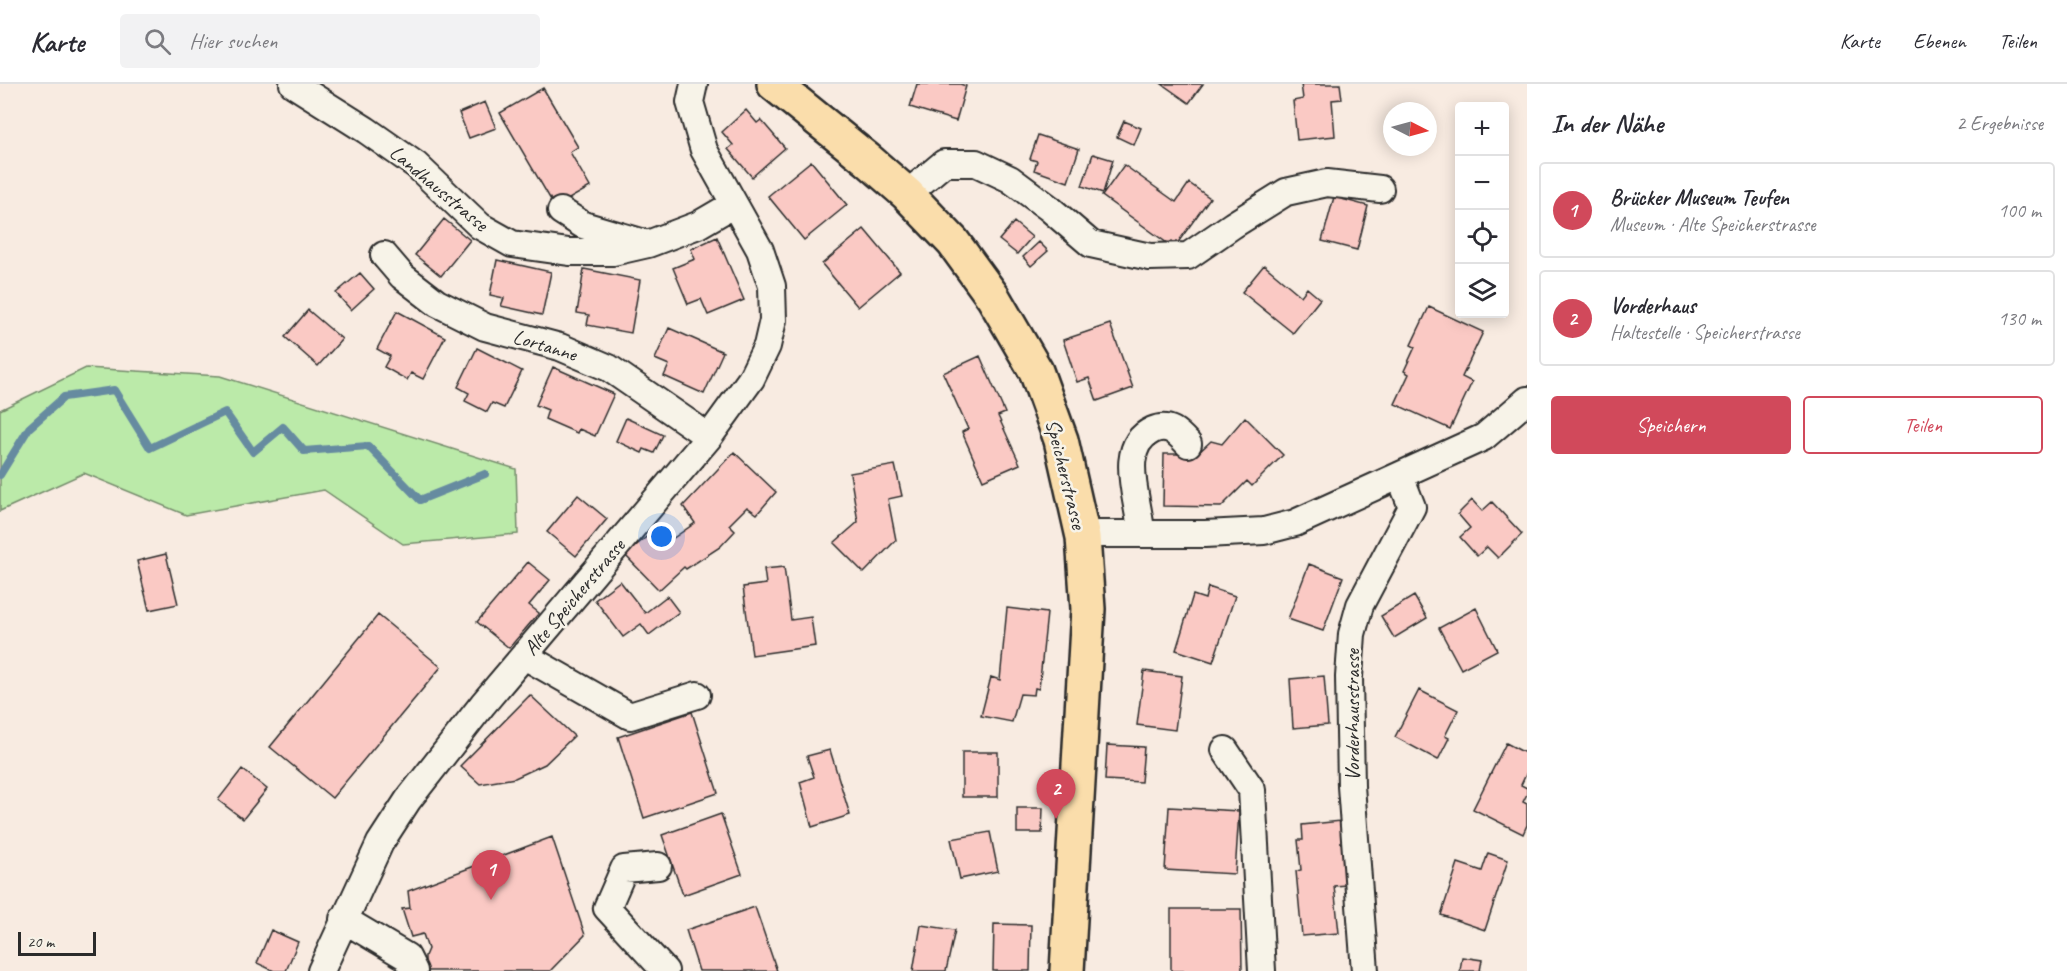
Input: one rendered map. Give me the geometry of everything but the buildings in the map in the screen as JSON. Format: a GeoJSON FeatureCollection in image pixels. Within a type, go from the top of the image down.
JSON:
{"type":"FeatureCollection","features":[{"type":"Feature","properties":{"kind":"main road","name":"Speicherstrasse"},"geometry":{"type":"LineString","coordinates":[[774,84],[868,159],[907,194],[953,242],[993,297],[1036,371],[1061,440],[1083,537],[1088,609],[1067,971]]}},
{"type":"Feature","properties":{"kind":"street","name":"Landhausstrasse"},"geometry":{"type":"LineString","coordinates":[[293,84],[416,165],[480,226],[512,244],[568,252],[613,252],[648,244],[698,225],[734,204]]}},
{"type":"Feature","properties":{"kind":"street","name":"Alte Speicherstrasse"},"geometry":{"type":"LineString","coordinates":[[321,971],[380,843],[408,800],[525,654],[709,437],[751,379],[767,346],[773,320],[772,286],[760,250],[704,150],[690,102],[694,84]]}},
{"type":"Feature","properties":{"kind":"street"},"geometry":{"type":"LineString","coordinates":[[907,194],[944,163],[976,163],[1010,179],[1091,244],[1150,257],[1188,256],[1286,192],[1328,183],[1380,189]]}},
{"type":"Feature","properties":{"kind":"street"},"geometry":{"type":"LineString","coordinates":[[561,211],[584,225],[648,244]]}},
{"type":"Feature","properties":{"kind":"street","name":"Lortanne"},"geometry":{"type":"LineString","coordinates":[[384,255],[402,276],[436,303],[485,327],[560,347],[609,368],[709,437]]}},
{"type":"Feature","properties":{"kind":"street"},"geometry":{"type":"LineString","coordinates":[[1083,537],[1098,534],[1205,534],[1264,531],[1295,523],[1484,437],[1527,400]]}},
{"type":"Feature","properties":{"kind":"street"},"geometry":{"type":"LineString","coordinates":[[1141,533],[1131,459],[1137,443],[1146,433],[1160,427],[1175,430],[1188,444]]}},
{"type":"Feature","properties":{"kind":"street","name":"Vorderhausstrasse"},"geometry":{"type":"LineString","coordinates":[[1365,971],[1351,786],[1349,677],[1352,634],[1360,605],[1412,507],[1400,476]]}},
{"type":"Feature","properties":{"kind":"street"},"geometry":{"type":"LineString","coordinates":[[525,654],[535,662],[630,716],[697,695]]}},
{"type":"Feature","properties":{"kind":"street"},"geometry":{"type":"LineString","coordinates":[[1225,750],[1252,790],[1262,971]]}},
{"type":"Feature","properties":{"kind":"street"},"geometry":{"type":"LineString","coordinates":[[658,866],[624,869],[607,908],[665,971]]}},
{"type":"Feature","properties":{"kind":"street"},"geometry":{"type":"LineString","coordinates":[[343,919],[407,957],[414,971]]}},
{"type":"Feature","properties":{"kind":"green space"},"geometry":{"type":"Polygon","coordinates":[[[86,368],[220,376],[516,469],[518,534],[403,544],[324,490],[186,515],[84,473],[0,511],[0,410],[86,368]]]}},
{"type":"Feature","properties":{"kind":"waterway"},"geometry":{"type":"LineString","coordinates":[[0,475],[29,428],[64,397],[114,390],[150,448],[225,412],[253,452],[283,427],[304,451],[368,446],[420,500],[485,474]]}},
{"type":"Feature","properties":{"kind":"place","name":"Vorderhaus"},"geometry":{"type":"Point","coordinates":[1056,819]}},
{"type":"Feature","properties":{"kind":"place","name":"Brücker Museum Teufen"},"geometry":{"type":"Point","coordinates":[491,900]}}]}
